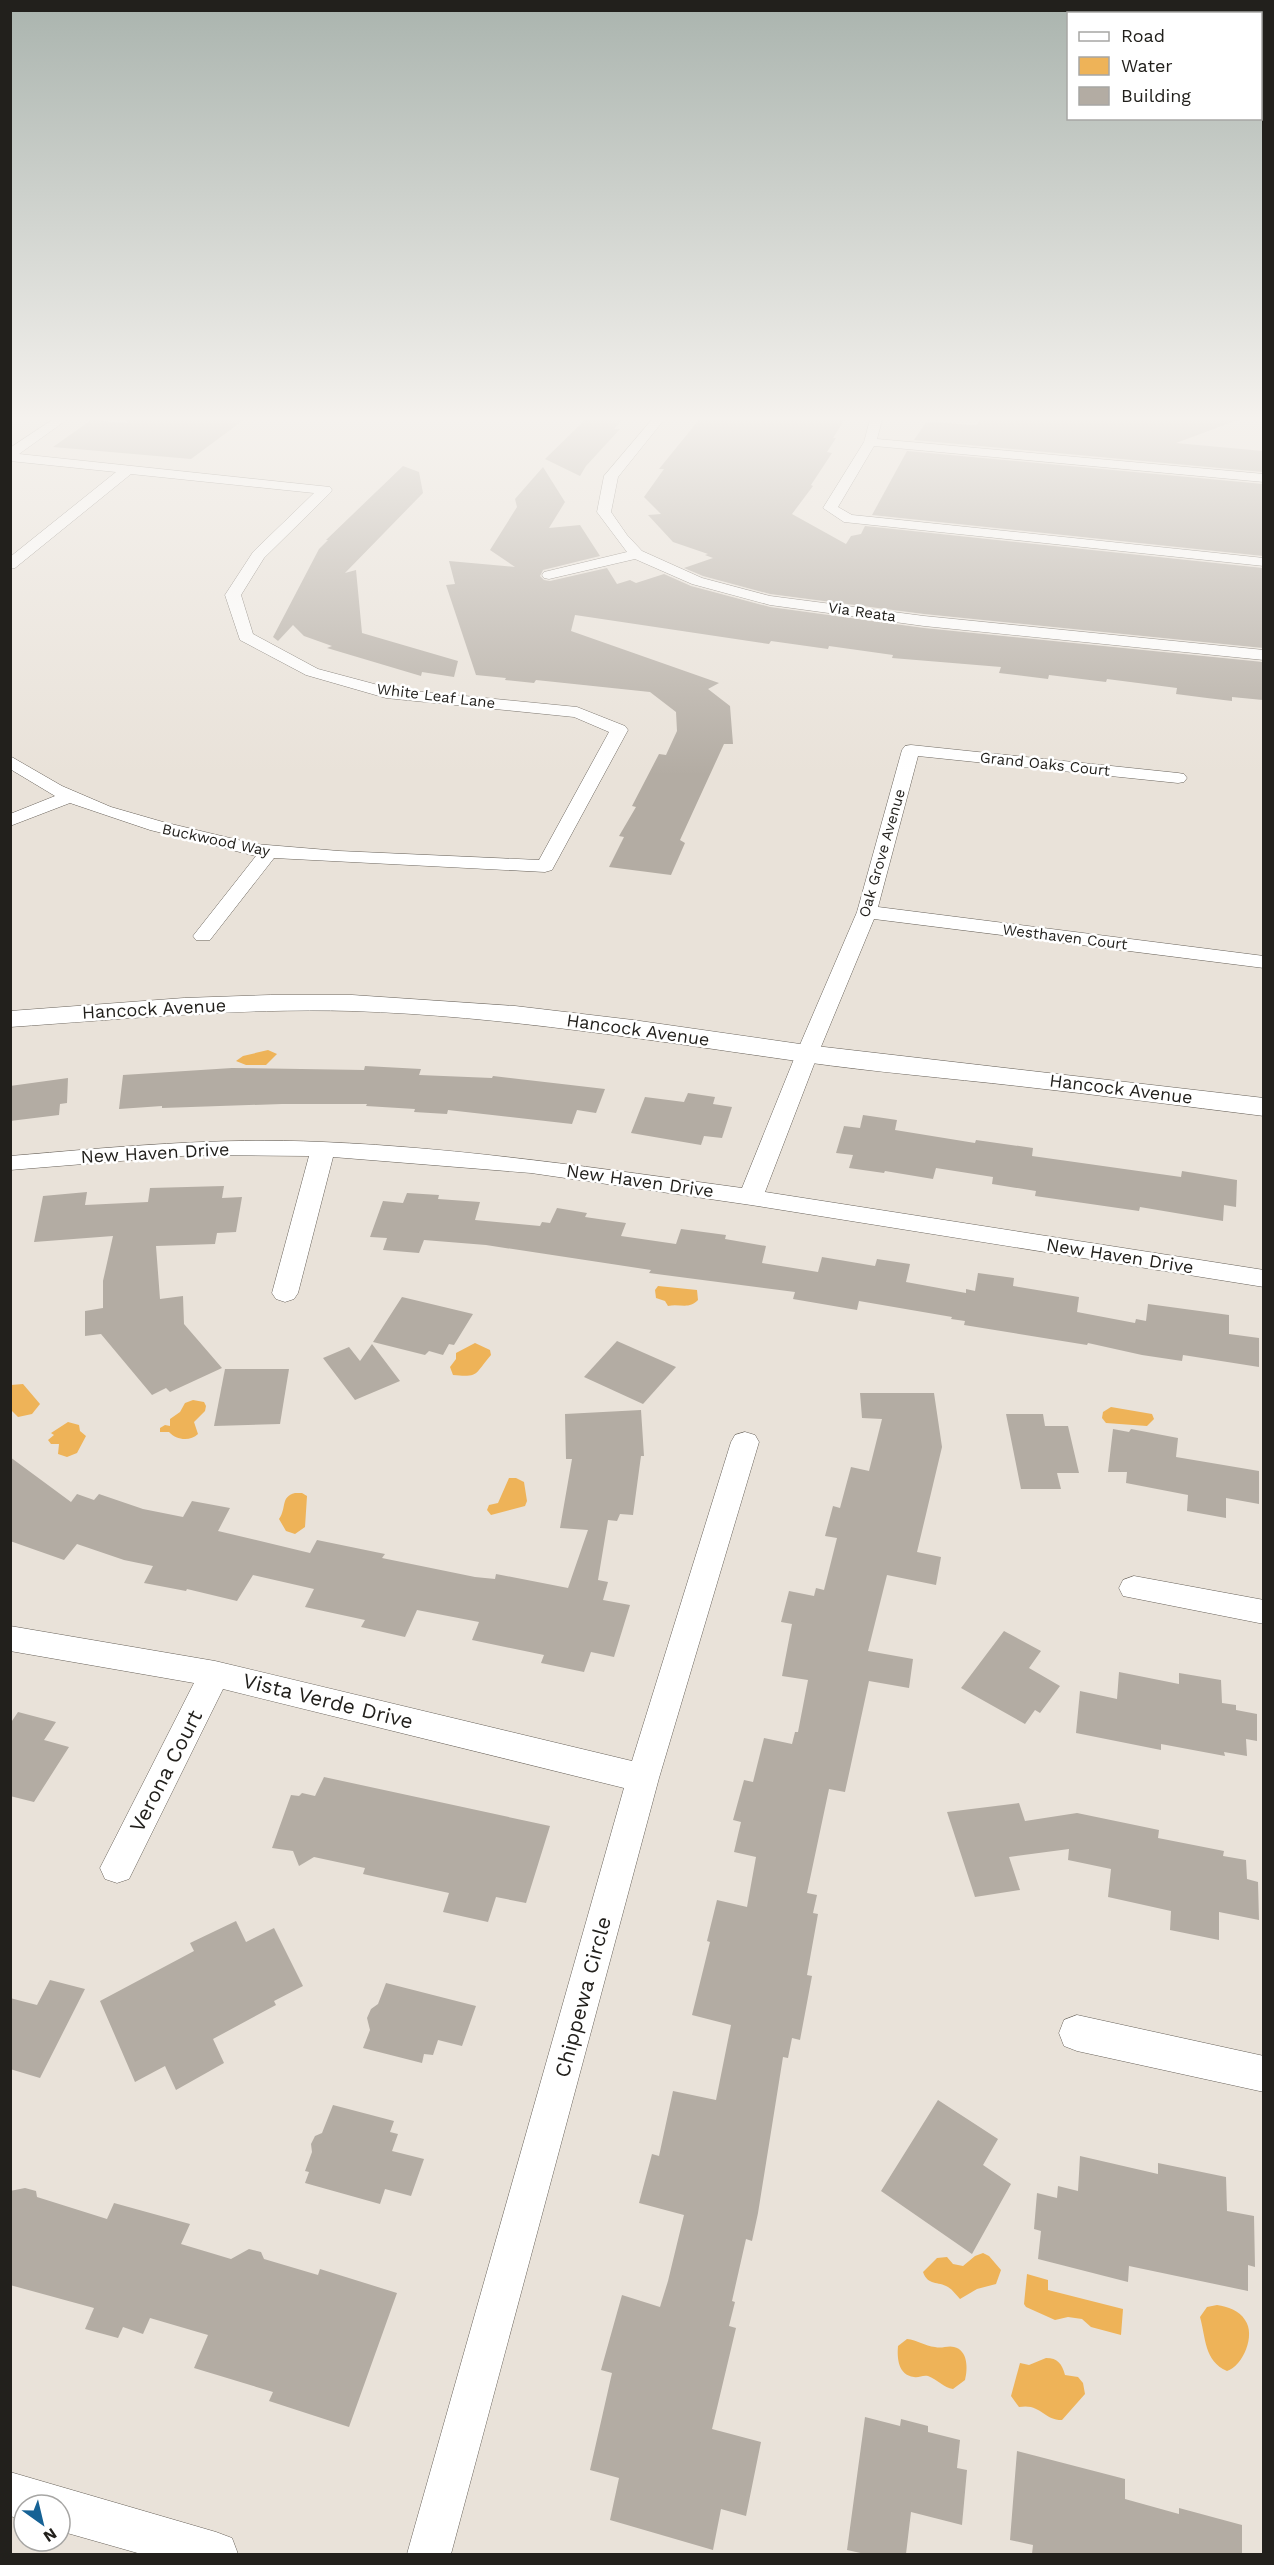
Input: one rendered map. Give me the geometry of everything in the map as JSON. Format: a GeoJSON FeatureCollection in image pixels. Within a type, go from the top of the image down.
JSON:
{"type":"FeatureCollection","features":[{"type":"Feature","properties":{"kind":"main road","name":"Hancock Avenue"},"geometry":{"type":"LineString","coordinates":[[10,1019],[184,1006],[271,1003],[352,1003],[515,1014],[633,1028],[807,1054],[1263,1107]]}},
{"type":"Feature","properties":{"kind":"street"},"geometry":{"type":"LineString","coordinates":[[10,565],[46,536]]}},
{"type":"Feature","properties":{"kind":"street","name":"White Leaf Lane"},"geometry":{"type":"LineString","coordinates":[[278,536],[258,555],[233,595],[246,637],[312,672],[392,694],[577,712],[619,730],[545,866]]}},
{"type":"Feature","properties":{"kind":"street","name":"Via Reata"},"geometry":{"type":"LineString","coordinates":[[620,536],[637,554],[697,581],[770,600],[947,623],[1263,655]]}},
{"type":"Feature","properties":{"kind":"street"},"geometry":{"type":"LineString","coordinates":[[1010,536],[1263,562]]}},
{"type":"Feature","properties":{"kind":"street"},"geometry":{"type":"LineString","coordinates":[[549,575],[637,554]]}},
{"type":"Feature","properties":{"kind":"street","name":"Grand Oaks Court"},"geometry":{"type":"LineString","coordinates":[[911,750],[1178,778]]}},
{"type":"Feature","properties":{"kind":"street","name":"Oak Grove Avenue"},"geometry":{"type":"LineString","coordinates":[[752,1197],[807,1054],[867,912],[911,750]]}},
{"type":"Feature","properties":{"kind":"street","name":"Buckwood Way"},"geometry":{"type":"LineString","coordinates":[[10,761],[68,797],[150,826],[269,852],[545,866]]}},
{"type":"Feature","properties":{"kind":"street"},"geometry":{"type":"LineString","coordinates":[[10,821],[68,797]]}},
{"type":"Feature","properties":{"kind":"street"},"geometry":{"type":"LineString","coordinates":[[203,936],[269,852]]}},
{"type":"Feature","properties":{"kind":"street","name":"Westhaven Court"},"geometry":{"type":"LineString","coordinates":[[867,912],[1263,962]]}},
{"type":"Feature","properties":{"kind":"street","name":"New Haven Drive"},"geometry":{"type":"LineString","coordinates":[[10,1163],[194,1148],[323,1149],[531,1166],[752,1197],[1263,1279]]}},
{"type":"Feature","properties":{"kind":"street"},"geometry":{"type":"LineString","coordinates":[[285,1293],[323,1149]]}},
{"type":"Feature","properties":{"kind":"street","name":"Chippewa Circle"},"geometry":{"type":"LineString","coordinates":[[429,2554],[643,1778],[745,1442]]}},
{"type":"Feature","properties":{"kind":"street"},"geometry":{"type":"LineString","coordinates":[[1134,1588],[1263,1612]]}},
{"type":"Feature","properties":{"kind":"street","name":"Vista Verde Drive"},"geometry":{"type":"LineString","coordinates":[[10,1638],[215,1674],[643,1778]]}},
{"type":"Feature","properties":{"kind":"street","name":"Verona Court"},"geometry":{"type":"LineString","coordinates":[[117,1868],[215,1674]]}},
{"type":"Feature","properties":{"kind":"street"},"geometry":{"type":"LineString","coordinates":[[1077,2032],[1263,2074]]}},
{"type":"Feature","properties":{"kind":"street"},"geometry":{"type":"LineString","coordinates":[[72,2512],[216,2554]]}},
{"type":"Feature","properties":{"kind":"water"},"geometry":{"type":"Polygon","coordinates":[[[268,1050],[277,1054],[266,1065],[246,1065],[236,1061],[243,1056],[268,1050]]]}},
{"type":"Feature","properties":{"kind":"water"},"geometry":{"type":"Polygon","coordinates":[[[658,1286],[697,1290],[698,1300],[687,1306],[668,1306],[665,1301],[656,1298],[655,1290],[658,1286]]]}},
{"type":"Feature","properties":{"kind":"water"},"geometry":{"type":"Polygon","coordinates":[[[475,1343],[490,1350],[491,1355],[473,1375],[453,1375],[450,1367],[456,1359],[456,1353],[475,1343]]]}},
{"type":"Feature","properties":{"kind":"water"},"geometry":{"type":"Polygon","coordinates":[[[23,1384],[40,1404],[32,1414],[18,1417],[11,1410],[11,1385],[23,1384]]]}},
{"type":"Feature","properties":{"kind":"water"},"geometry":{"type":"Polygon","coordinates":[[[193,1400],[204,1402],[206,1406],[205,1411],[194,1422],[198,1434],[195,1437],[183,1439],[169,1432],[160,1432],[160,1428],[165,1425],[170,1426],[170,1419],[180,1412],[185,1403],[193,1400]]]}},
{"type":"Feature","properties":{"kind":"water"},"geometry":{"type":"Polygon","coordinates":[[[1111,1407],[1152,1414],[1154,1419],[1147,1426],[1106,1423],[1102,1418],[1103,1412],[1111,1407]]]}},
{"type":"Feature","properties":{"kind":"water"},"geometry":{"type":"Polygon","coordinates":[[[68,1422],[79,1425],[80,1431],[86,1436],[77,1453],[67,1457],[58,1454],[59,1444],[51,1444],[48,1440],[54,1435],[51,1433],[68,1422]]]}},
{"type":"Feature","properties":{"kind":"water"},"geometry":{"type":"Polygon","coordinates":[[[509,1478],[516,1478],[524,1482],[527,1501],[525,1506],[491,1515],[487,1510],[489,1505],[498,1503],[509,1478]]]}},
{"type":"Feature","properties":{"kind":"water"},"geometry":{"type":"Polygon","coordinates":[[[295,1493],[307,1496],[305,1527],[295,1534],[286,1531],[279,1519],[285,1500],[295,1493]]]}},
{"type":"Feature","properties":{"kind":"water"},"geometry":{"type":"Polygon","coordinates":[[[983,2253],[989,2256],[1001,2270],[996,2284],[977,2289],[960,2299],[948,2287],[928,2279],[923,2272],[937,2258],[947,2257],[953,2264],[963,2266],[975,2256],[983,2253]]]}},
{"type":"Feature","properties":{"kind":"water"},"geometry":{"type":"Polygon","coordinates":[[[1027,2274],[1048,2280],[1048,2290],[1123,2309],[1121,2335],[1091,2327],[1082,2319],[1068,2317],[1055,2320],[1026,2307],[1024,2304],[1027,2274]]]}},
{"type":"Feature","properties":{"kind":"water"},"geometry":{"type":"Polygon","coordinates":[[[1217,2305],[1236,2311],[1248,2326],[1248,2341],[1243,2357],[1227,2371],[1219,2367],[1210,2355],[1200,2317],[1207,2307],[1217,2305]]]}},
{"type":"Feature","properties":{"kind":"water"},"geometry":{"type":"Polygon","coordinates":[[[907,2339],[940,2348],[959,2349],[966,2360],[965,2380],[953,2389],[928,2376],[909,2376],[898,2361],[898,2346],[907,2339]]]}},
{"type":"Feature","properties":{"kind":"water"},"geometry":{"type":"Polygon","coordinates":[[[1046,2358],[1056,2360],[1065,2375],[1078,2377],[1083,2383],[1085,2394],[1062,2420],[1050,2417],[1032,2407],[1019,2407],[1011,2396],[1020,2363],[1029,2365],[1046,2358]]]}},
{"type":"Feature","properties":{"kind":"building"},"geometry":{"type":"Polygon","coordinates":[[[330,536],[381,536],[345,573],[356,570],[362,633],[458,661],[454,677],[422,672],[421,676],[327,648],[332,646],[304,636],[293,625],[278,641],[273,637],[319,549],[328,540],[326,540],[330,536]]]}},
{"type":"Feature","properties":{"kind":"building"},"geometry":{"type":"Polygon","coordinates":[[[499,536],[587,536],[600,556],[543,570],[540,576],[550,581],[607,568],[617,584],[630,580],[636,583],[664,574],[691,586],[770,607],[924,628],[1263,662],[1263,700],[1232,697],[1232,701],[1176,694],[1177,688],[1107,679],[1106,682],[1049,675],[1048,679],[999,673],[1001,667],[892,658],[893,655],[829,646],[828,649],[771,641],[769,644],[575,615],[571,631],[719,683],[708,689],[730,706],[733,744],[724,744],[680,840],[685,843],[671,875],[609,867],[624,837],[619,836],[636,807],[632,806],[659,754],[666,755],[677,731],[676,712],[650,692],[536,680],[534,683],[476,675],[446,585],[455,584],[449,561],[515,567],[490,550],[499,536]]]}},
{"type":"Feature","properties":{"kind":"building"},"geometry":{"type":"Polygon","coordinates":[[[667,536],[831,536],[846,544],[852,536],[957,536],[1263,568],[1263,648],[924,614],[770,594],[703,576],[684,568],[713,558],[705,555],[708,554],[673,542],[667,536]]]}},
{"type":"Feature","properties":{"kind":"building"},"geometry":{"type":"Polygon","coordinates":[[[1069,536],[1263,536],[1263,556],[1069,536]]]}},
{"type":"Feature","properties":{"kind":"building"},"geometry":{"type":"Polygon","coordinates":[[[365,1066],[421,1069],[419,1075],[492,1078],[493,1076],[605,1089],[596,1113],[577,1110],[572,1124],[448,1110],[447,1114],[414,1112],[415,1109],[366,1106],[367,1104],[162,1108],[162,1106],[119,1109],[123,1075],[232,1068],[364,1070],[365,1066]]]}},
{"type":"Feature","properties":{"kind":"building"},"geometry":{"type":"Polygon","coordinates":[[[68,1078],[67,1103],[60,1104],[59,1115],[10,1121],[10,1086],[68,1078]]]}},
{"type":"Feature","properties":{"kind":"building"},"geometry":{"type":"Polygon","coordinates":[[[688,1093],[715,1097],[713,1104],[732,1107],[722,1138],[704,1136],[701,1145],[631,1133],[645,1097],[684,1102],[688,1093]]]}},
{"type":"Feature","properties":{"kind":"building"},"geometry":{"type":"Polygon","coordinates":[[[863,1115],[897,1120],[895,1130],[975,1143],[976,1140],[1033,1148],[1032,1156],[1181,1177],[1182,1171],[1237,1180],[1236,1207],[1224,1205],[1223,1221],[1140,1207],[1139,1211],[1035,1196],[1036,1191],[992,1184],[993,1177],[936,1168],[933,1179],[849,1168],[853,1155],[836,1153],[844,1126],[860,1128],[863,1115]]]}},
{"type":"Feature","properties":{"kind":"building"},"geometry":{"type":"Polygon","coordinates":[[[224,1186],[222,1198],[242,1197],[236,1232],[217,1233],[215,1244],[156,1246],[160,1299],[183,1296],[184,1324],[222,1368],[170,1392],[166,1388],[152,1395],[101,1334],[85,1336],[85,1311],[103,1308],[103,1281],[113,1236],[34,1242],[43,1196],[87,1192],[85,1205],[148,1202],[150,1188],[224,1186]]]}},
{"type":"Feature","properties":{"kind":"building"},"geometry":{"type":"Polygon","coordinates":[[[407,1193],[439,1195],[438,1199],[480,1202],[475,1220],[540,1226],[542,1222],[550,1223],[557,1208],[587,1213],[585,1217],[626,1223],[621,1236],[676,1244],[681,1229],[726,1235],[725,1239],[766,1246],[762,1263],[818,1272],[822,1257],[875,1266],[877,1259],[910,1264],[906,1282],[966,1293],[966,1289],[975,1291],[978,1273],[1014,1278],[1013,1286],[1079,1297],[1077,1312],[1135,1323],[1136,1319],[1146,1321],[1148,1304],[1229,1315],[1229,1334],[1259,1338],[1259,1367],[1183,1355],[1182,1361],[1142,1355],[1088,1343],[1087,1345],[964,1325],[965,1321],[951,1319],[952,1317],[859,1301],[857,1310],[793,1299],[795,1292],[649,1273],[651,1270],[486,1245],[424,1240],[419,1253],[383,1250],[387,1238],[370,1237],[383,1201],[403,1203],[407,1193]]]}},
{"type":"Feature","properties":{"kind":"building"},"geometry":{"type":"Polygon","coordinates":[[[402,1297],[473,1314],[454,1345],[449,1344],[443,1355],[429,1351],[425,1355],[373,1342],[402,1297]]]}},
{"type":"Feature","properties":{"kind":"building"},"geometry":{"type":"Polygon","coordinates":[[[617,1341],[676,1367],[643,1404],[584,1377],[617,1341]]]}},
{"type":"Feature","properties":{"kind":"building"},"geometry":{"type":"Polygon","coordinates":[[[372,1344],[400,1381],[355,1400],[323,1358],[349,1347],[360,1361],[372,1344]]]}},
{"type":"Feature","properties":{"kind":"building"},"geometry":{"type":"Polygon","coordinates":[[[225,1369],[289,1369],[280,1424],[214,1426],[225,1369]]]}},
{"type":"Feature","properties":{"kind":"building"},"geometry":{"type":"Polygon","coordinates":[[[860,1393],[934,1393],[942,1447],[917,1552],[941,1557],[936,1585],[887,1575],[868,1651],[913,1659],[909,1688],[869,1681],[845,1792],[829,1789],[807,1893],[817,1895],[813,1913],[818,1914],[807,1975],[812,1976],[800,2040],[792,2038],[788,2058],[783,2057],[758,2213],[752,2241],[746,2239],[732,2301],[735,2302],[729,2326],[736,2328],[712,2429],[761,2442],[746,2516],[721,2509],[713,2550],[610,2520],[619,2478],[590,2470],[612,2373],[601,2370],[622,2295],[660,2307],[668,2281],[684,2215],[639,2203],[652,2154],[659,2156],[673,2091],[716,2100],[731,2025],[692,2015],[710,1942],[707,1941],[717,1900],[747,1907],[756,1857],[734,1852],[741,1822],[733,1820],[744,1780],[753,1782],[764,1738],[792,1744],[795,1732],[798,1732],[808,1680],[782,1676],[792,1624],[781,1622],[789,1591],[814,1596],[816,1588],[824,1590],[837,1538],[825,1536],[833,1506],[840,1508],[851,1467],[869,1471],[882,1419],[862,1418],[860,1393]]]}},
{"type":"Feature","properties":{"kind":"building"},"geometry":{"type":"Polygon","coordinates":[[[641,1410],[644,1456],[641,1456],[633,1515],[620,1514],[617,1521],[608,1520],[598,1580],[608,1582],[603,1600],[630,1605],[614,1657],[591,1652],[584,1672],[541,1663],[544,1655],[472,1640],[479,1622],[417,1610],[405,1637],[361,1627],[365,1620],[305,1607],[314,1589],[253,1575],[237,1601],[187,1589],[186,1591],[144,1583],[153,1566],[124,1560],[77,1544],[64,1560],[10,1541],[10,1457],[71,1502],[77,1494],[94,1500],[99,1494],[143,1509],[183,1517],[192,1501],[230,1508],[218,1531],[310,1553],[317,1540],[385,1554],[382,1558],[475,1577],[495,1579],[496,1574],[568,1588],[588,1530],[560,1528],[572,1459],[566,1459],[565,1414],[641,1410]]]}},
{"type":"Feature","properties":{"kind":"building"},"geometry":{"type":"Polygon","coordinates":[[[1006,1414],[1043,1414],[1045,1426],[1068,1426],[1079,1473],[1057,1473],[1061,1489],[1021,1489],[1006,1414]]]}},
{"type":"Feature","properties":{"kind":"building"},"geometry":{"type":"Polygon","coordinates":[[[1113,1429],[1129,1432],[1131,1429],[1178,1438],[1176,1457],[1259,1471],[1259,1504],[1226,1498],[1226,1518],[1187,1511],[1188,1495],[1126,1483],[1127,1472],[1108,1472],[1113,1429]]]}},
{"type":"Feature","properties":{"kind":"building"},"geometry":{"type":"Polygon","coordinates":[[[1004,1631],[1041,1651],[1029,1668],[1060,1686],[1040,1713],[1035,1710],[1025,1724],[961,1688],[1004,1631]]]}},
{"type":"Feature","properties":{"kind":"building"},"geometry":{"type":"Polygon","coordinates":[[[1119,1672],[1179,1684],[1179,1673],[1221,1680],[1222,1703],[1236,1705],[1236,1710],[1257,1714],[1257,1741],[1246,1739],[1247,1756],[1224,1752],[1225,1756],[1161,1744],[1161,1750],[1076,1733],[1080,1691],[1117,1699],[1119,1672]]]}},
{"type":"Feature","properties":{"kind":"building"},"geometry":{"type":"Polygon","coordinates":[[[18,1712],[56,1722],[44,1740],[69,1747],[34,1802],[10,1796],[10,1724],[18,1712]]]}},
{"type":"Feature","properties":{"kind":"building"},"geometry":{"type":"Polygon","coordinates":[[[324,1777],[550,1826],[526,1903],[496,1897],[488,1922],[443,1912],[449,1893],[363,1874],[365,1868],[314,1857],[299,1866],[293,1851],[272,1848],[291,1795],[299,1796],[302,1793],[315,1796],[324,1777]]]}},
{"type":"Feature","properties":{"kind":"building"},"geometry":{"type":"Polygon","coordinates":[[[1019,1803],[1025,1821],[1077,1813],[1159,1830],[1158,1838],[1224,1851],[1223,1856],[1246,1860],[1247,1879],[1258,1882],[1259,1920],[1219,1912],[1219,1940],[1170,1930],[1171,1911],[1108,1897],[1111,1869],[1068,1860],[1069,1849],[1009,1857],[1020,1890],[975,1897],[947,1812],[1019,1803]]]}},
{"type":"Feature","properties":{"kind":"building"},"geometry":{"type":"Polygon","coordinates":[[[236,1921],[246,1942],[274,1928],[303,1986],[274,2001],[276,2005],[213,2039],[224,2063],[176,2090],[165,2066],[135,2082],[100,2001],[194,1951],[190,1943],[236,1921]]]}},
{"type":"Feature","properties":{"kind":"building"},"geometry":{"type":"Polygon","coordinates":[[[50,1980],[85,1989],[40,2078],[10,2069],[10,1998],[37,2005],[50,1980]]]}},
{"type":"Feature","properties":{"kind":"building"},"geometry":{"type":"Polygon","coordinates":[[[386,1983],[476,2006],[462,2046],[438,2040],[433,2055],[424,2054],[422,2063],[363,2048],[370,2030],[367,2018],[371,2009],[378,2004],[386,1983]]]}},
{"type":"Feature","properties":{"kind":"building"},"geometry":{"type":"Polygon","coordinates":[[[938,2100],[998,2139],[983,2165],[1011,2184],[972,2254],[881,2191],[938,2100]]]}},
{"type":"Feature","properties":{"kind":"building"},"geometry":{"type":"Polygon","coordinates":[[[333,2105],[394,2121],[390,2132],[398,2134],[392,2151],[424,2159],[411,2196],[385,2189],[380,2204],[305,2183],[309,2172],[305,2171],[312,2152],[311,2144],[315,2136],[322,2133],[333,2105]]]}},
{"type":"Feature","properties":{"kind":"building"},"geometry":{"type":"Polygon","coordinates":[[[1080,2156],[1158,2174],[1158,2163],[1226,2177],[1227,2211],[1254,2216],[1255,2267],[1248,2265],[1248,2291],[1129,2266],[1128,2282],[1038,2259],[1041,2231],[1034,2229],[1037,2193],[1057,2198],[1058,2186],[1078,2191],[1080,2156]]]}},
{"type":"Feature","properties":{"kind":"building"},"geometry":{"type":"Polygon","coordinates":[[[25,2188],[36,2191],[37,2197],[107,2219],[114,2203],[190,2224],[181,2244],[231,2259],[249,2249],[261,2252],[264,2259],[318,2275],[320,2269],[397,2293],[349,2427],[269,2401],[273,2392],[194,2368],[208,2335],[150,2318],[143,2334],[123,2327],[118,2338],[85,2329],[94,2308],[10,2285],[10,2191],[25,2188]]]}},
{"type":"Feature","properties":{"kind":"building"},"geometry":{"type":"Polygon","coordinates":[[[865,2417],[900,2426],[901,2419],[928,2426],[928,2432],[960,2440],[957,2468],[967,2470],[962,2525],[911,2512],[906,2554],[865,2554],[847,2550],[865,2417]]]}},
{"type":"Feature","properties":{"kind":"building"},"geometry":{"type":"Polygon","coordinates":[[[1017,2451],[1125,2479],[1125,2499],[1179,2514],[1179,2508],[1242,2525],[1242,2554],[1032,2554],[1033,2545],[1010,2540],[1017,2451]]]}}]}
